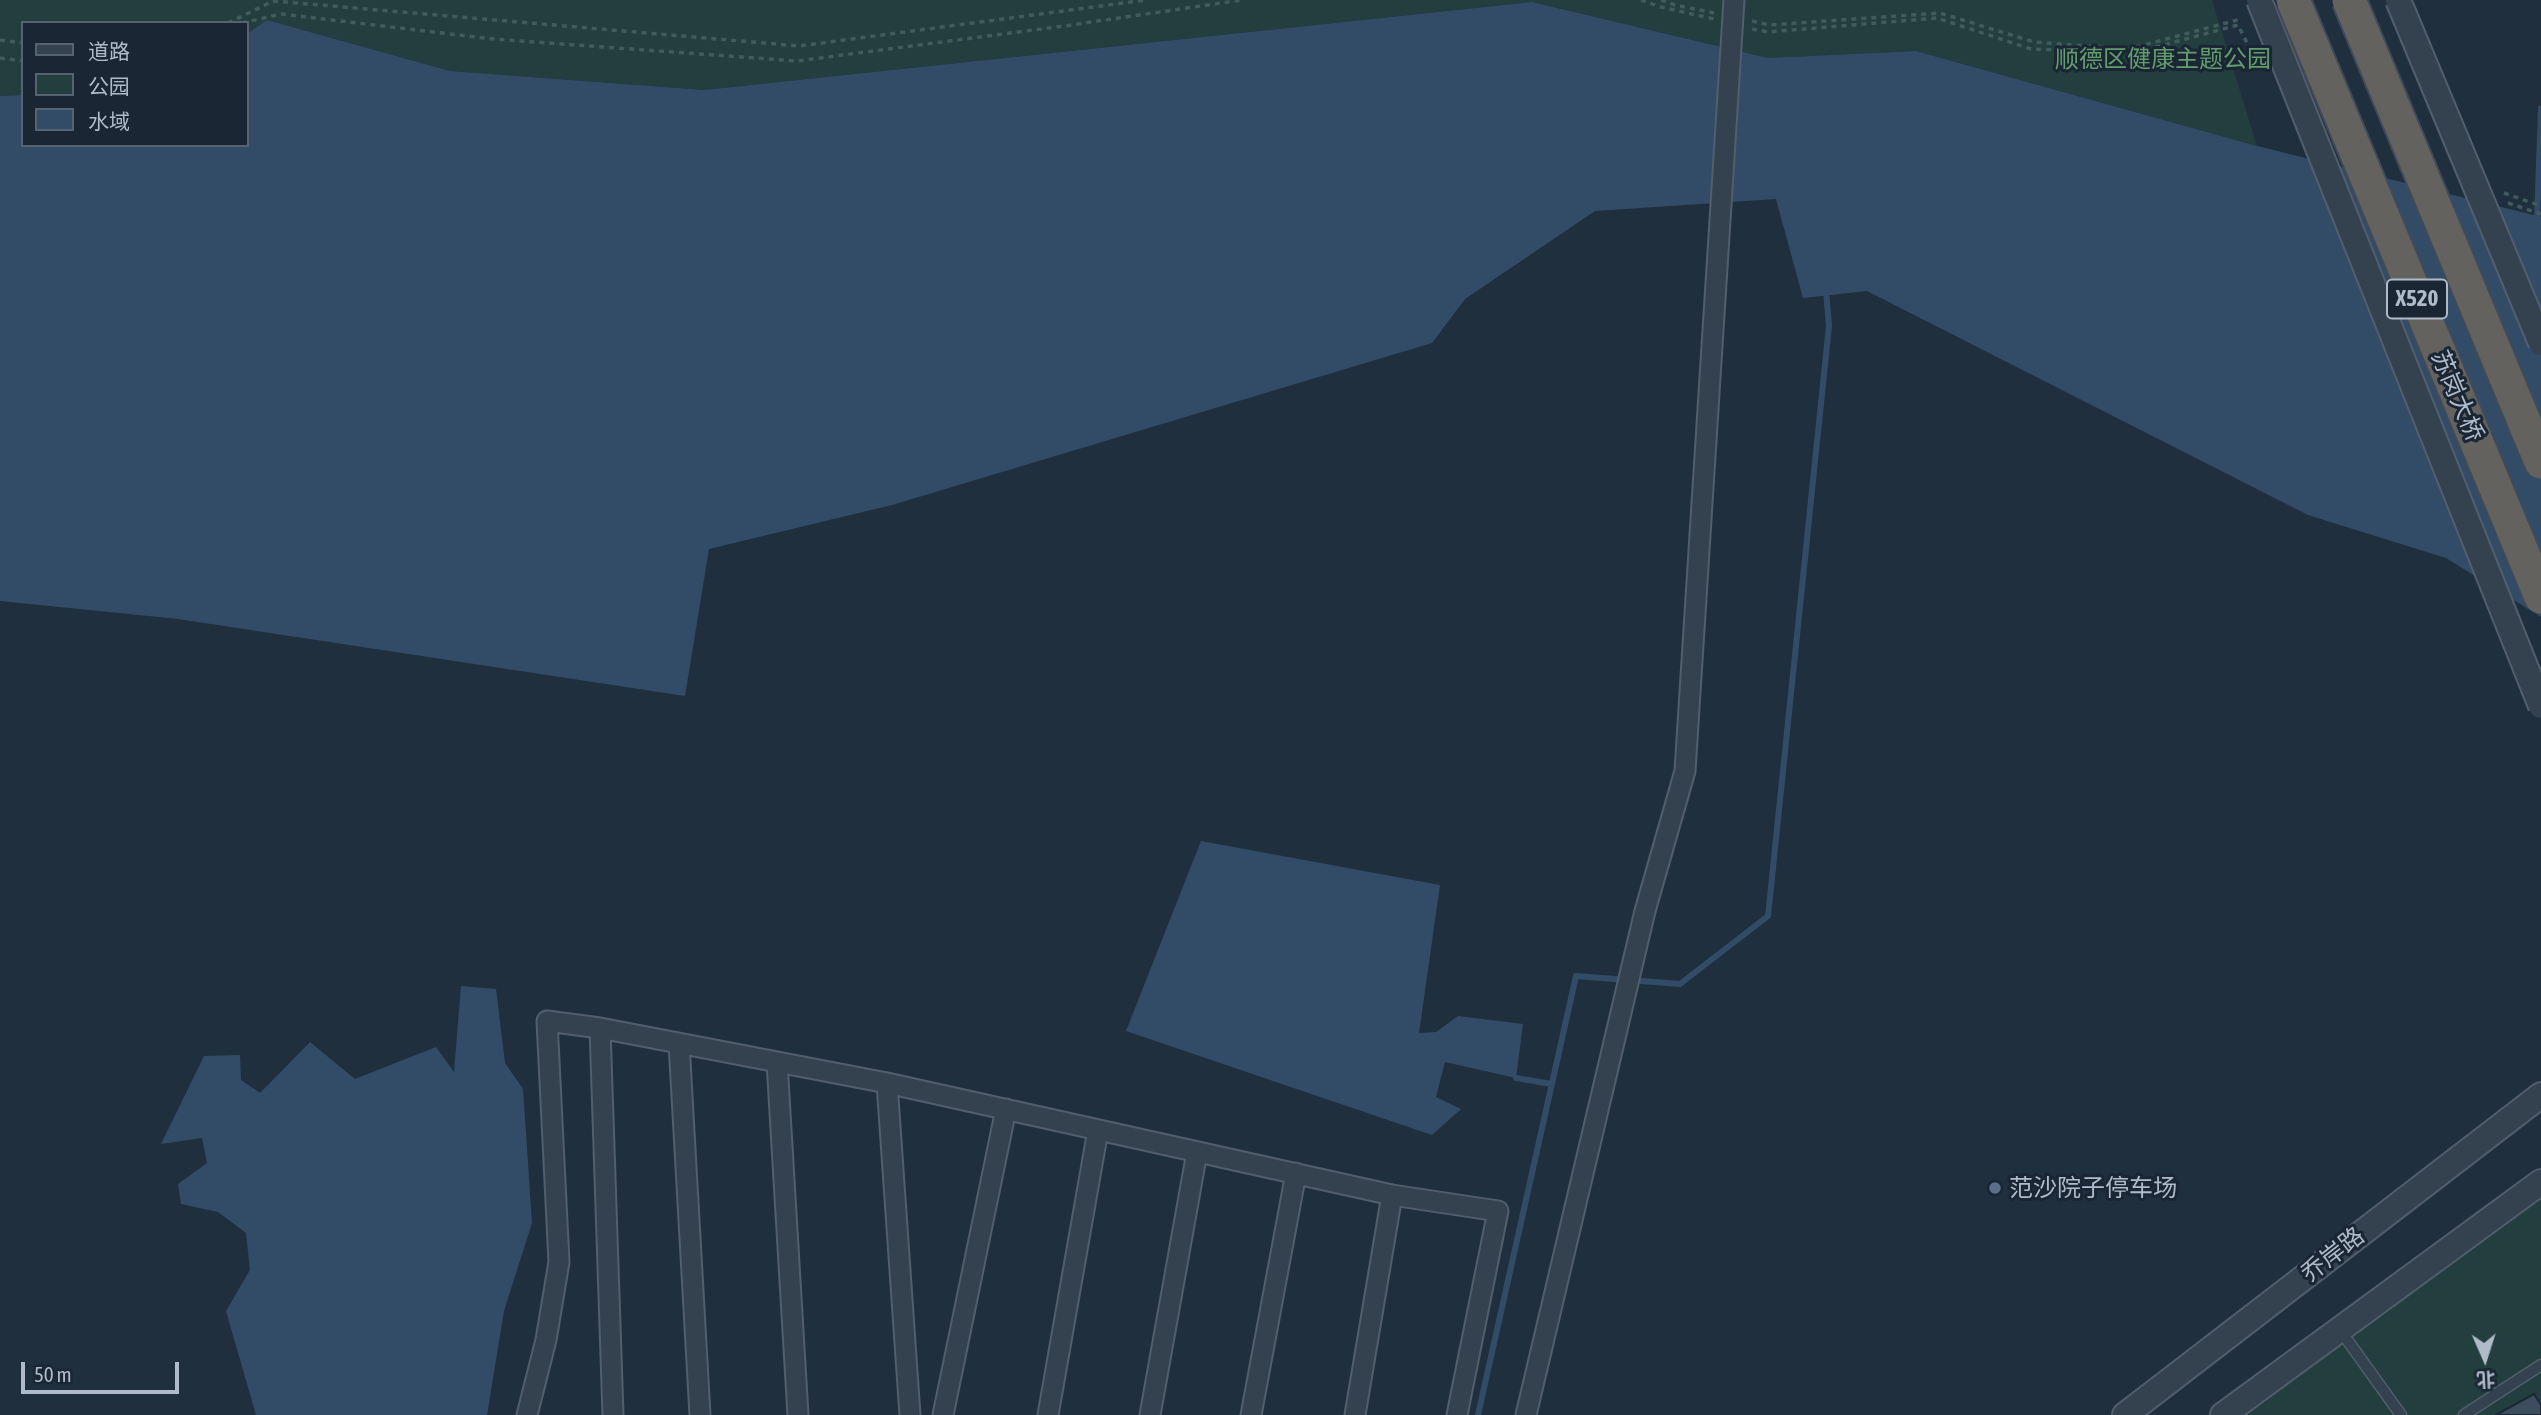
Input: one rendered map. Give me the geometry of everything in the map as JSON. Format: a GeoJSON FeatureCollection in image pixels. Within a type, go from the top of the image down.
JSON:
{"type":"FeatureCollection","features":[{"type":"Feature","properties":{"kind":"highway","name":"苏岗大桥"},"geometry":{"type":"LineString","coordinates":[[2293,0],[2541,597]]}},
{"type":"Feature","properties":{"kind":"highway","name":"X520"},"geometry":{"type":"LineString","coordinates":[[2349,0],[2541,462]]}},
{"type":"Feature","properties":{"kind":"street"},"geometry":{"type":"LineString","coordinates":[[2259,0],[2541,706]]}},
{"type":"Feature","properties":{"kind":"street"},"geometry":{"type":"LineString","coordinates":[[2398,0],[2541,343]]}},
{"type":"Feature","properties":{"kind":"street"},"geometry":{"type":"LineString","coordinates":[[1526,1415],[1645,911],[1685,771],[1733,14]]}},
{"type":"Feature","properties":{"kind":"street"},"geometry":{"type":"LineString","coordinates":[[527,1415],[546,1340],[559,1262],[547,1021],[600,1028],[887,1083],[1392,1195],[1498,1211],[1457,1415]]}},
{"type":"Feature","properties":{"kind":"street"},"geometry":{"type":"LineString","coordinates":[[600,1028],[613,1415]]}},
{"type":"Feature","properties":{"kind":"street"},"geometry":{"type":"LineString","coordinates":[[680,1043],[700,1415]]}},
{"type":"Feature","properties":{"kind":"street"},"geometry":{"type":"LineString","coordinates":[[777,1062],[798,1415]]}},
{"type":"Feature","properties":{"kind":"street"},"geometry":{"type":"LineString","coordinates":[[887,1083],[910,1415]]}},
{"type":"Feature","properties":{"kind":"street","name":"乔岸路"},"geometry":{"type":"LineString","coordinates":[[2125,1415],[2541,1095]]}},
{"type":"Feature","properties":{"kind":"street"},"geometry":{"type":"LineString","coordinates":[[943,1415],[1006,1109]]}},
{"type":"Feature","properties":{"kind":"street"},"geometry":{"type":"LineString","coordinates":[[1048,1415],[1098,1130]]}},
{"type":"Feature","properties":{"kind":"street"},"geometry":{"type":"LineString","coordinates":[[1150,1415],[1197,1152]]}},
{"type":"Feature","properties":{"kind":"street"},"geometry":{"type":"LineString","coordinates":[[1251,1415],[1296,1174]]}},
{"type":"Feature","properties":{"kind":"street"},"geometry":{"type":"LineString","coordinates":[[2223,1415],[2541,1182]]}},
{"type":"Feature","properties":{"kind":"street"},"geometry":{"type":"LineString","coordinates":[[1355,1415],[1392,1195]]}},
{"type":"Feature","properties":{"kind":"lane"},"geometry":{"type":"LineString","coordinates":[[2340,1330],[2401,1415]]}},
{"type":"Feature","properties":{"kind":"lane"},"geometry":{"type":"LineString","coordinates":[[2464,1415],[2541,1365]]}},
{"type":"Feature","properties":{"kind":"path"},"geometry":{"type":"LineString","coordinates":[[232,21],[273,1],[799,46],[1146,0]]}},
{"type":"Feature","properties":{"kind":"path"},"geometry":{"type":"LineString","coordinates":[[248,22],[281,14],[493,39],[797,61],[1242,0]]}},
{"type":"Feature","properties":{"kind":"path"},"geometry":{"type":"LineString","coordinates":[[1642,0],[1661,7],[1733,14],[1768,32],[1937,18],[2031,48],[2134,53],[2238,25],[2262,74]]}},
{"type":"Feature","properties":{"kind":"path"},"geometry":{"type":"LineString","coordinates":[[1661,0],[1675,5],[1733,14],[1769,25],[1940,13],[2034,42],[2129,49],[2240,17],[2269,77]]}},
{"type":"Feature","properties":{"kind":"path"},"geometry":{"type":"LineString","coordinates":[[0,40],[21,43]]}},
{"type":"Feature","properties":{"kind":"path"},"geometry":{"type":"LineString","coordinates":[[0,58],[21,61]]}},
{"type":"Feature","properties":{"kind":"path"},"geometry":{"type":"LineString","coordinates":[[2498,191],[2541,206]]}},
{"type":"Feature","properties":{"kind":"path"},"geometry":{"type":"LineString","coordinates":[[2498,200],[2541,214]]}},
{"type":"Feature","properties":{"kind":"green space","name":"顺德区健康主题公园"},"geometry":{"type":"Polygon","coordinates":[[[0,0],[2212,0],[2257,146],[1916,51],[1768,58],[1532,2],[704,90],[450,71],[267,20],[248,33],[248,21],[21,21],[21,95],[0,96],[0,0]]]}},
{"type":"Feature","properties":{"kind":"green space"},"geometry":{"type":"Polygon","coordinates":[[[2541,1191],[2541,1415],[2227,1415],[2541,1191]]]}},
{"type":"Feature","properties":{"kind":"water"},"geometry":{"type":"Polygon","coordinates":[[[1532,2],[1768,58],[1916,51],[2257,146],[2541,217],[2541,617],[2446,558],[2308,515],[1867,291],[1803,298],[1776,199],[1595,211],[1465,299],[1432,343],[892,505],[709,549],[685,696],[178,619],[0,601],[0,96],[21,95],[21,147],[248,147],[248,33],[267,20],[450,71],[704,90],[1532,2]]]}},
{"type":"Feature","properties":{"kind":"water"},"geometry":{"type":"Polygon","coordinates":[[[1201,841],[1440,885],[1419,1033],[1436,1032],[1458,1016],[1523,1024],[1516,1078],[1445,1062],[1436,1097],[1461,1109],[1432,1135],[1126,1031],[1201,841]]]}},
{"type":"Feature","properties":{"kind":"water"},"geometry":{"type":"Polygon","coordinates":[[[461,986],[496,989],[505,1063],[523,1089],[532,1223],[504,1311],[487,1415],[256,1415],[226,1311],[250,1270],[246,1233],[218,1212],[181,1204],[178,1184],[207,1163],[202,1138],[161,1144],[204,1056],[240,1055],[241,1080],[260,1093],[310,1042],[355,1079],[436,1047],[454,1072],[461,986]]]}},
{"type":"Feature","properties":{"kind":"building"},"geometry":{"type":"Polygon","coordinates":[[[2534,1394],[2541,1405],[2541,1415],[2496,1415],[2534,1394]]]}},
{"type":"Feature","properties":{"kind":"waterway"},"geometry":{"type":"LineString","coordinates":[[2537,221],[2541,108]]}},
{"type":"Feature","properties":{"kind":"waterway"},"geometry":{"type":"LineString","coordinates":[[1478,1415],[1576,976],[1680,984],[1768,916],[1829,326],[1826,290]]}},
{"type":"Feature","properties":{"kind":"waterway"},"geometry":{"type":"LineString","coordinates":[[1516,1078],[1552,1084]]}},
{"type":"Feature","properties":{"kind":"place","name":"范沙院子停车场"},"geometry":{"type":"Point","coordinates":[1995,1188]}}]}
